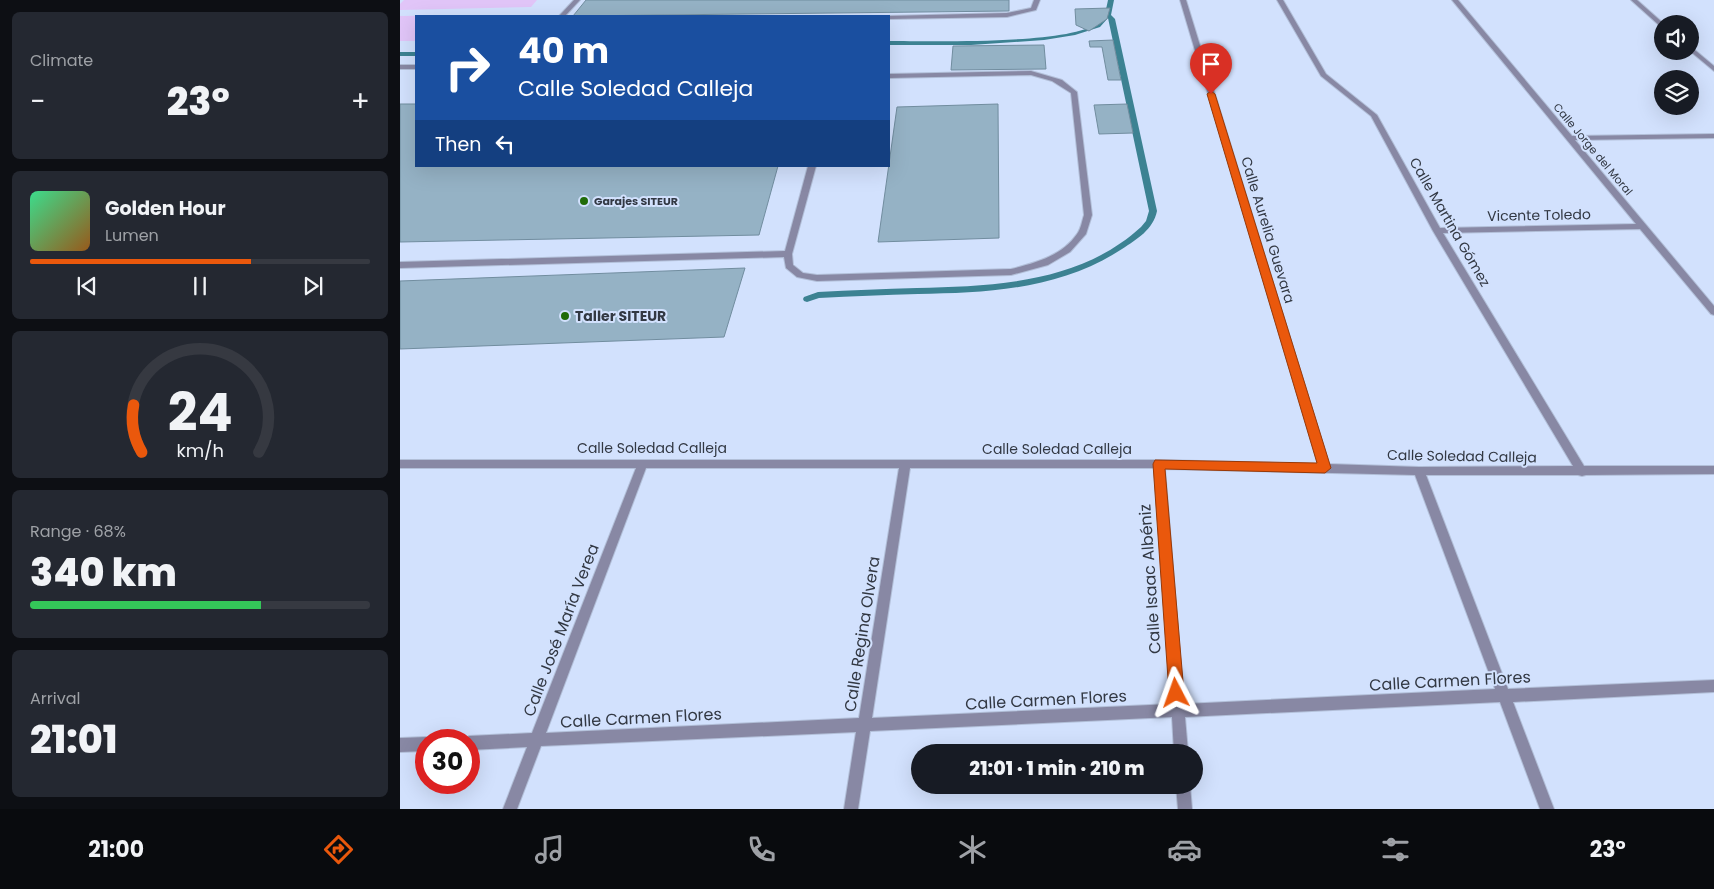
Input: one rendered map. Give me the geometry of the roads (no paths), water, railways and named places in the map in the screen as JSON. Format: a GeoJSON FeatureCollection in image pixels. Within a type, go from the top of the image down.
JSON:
{"type":"FeatureCollection","features":[{"type":"Feature","properties":{"kind":"street"},"geometry":{"type":"LineString","coordinates":[[563,15],[577,0]]}},
{"type":"Feature","properties":{"kind":"street"},"geometry":{"type":"LineString","coordinates":[[890,17],[1007,15],[1034,9],[1037,0]]}},
{"type":"Feature","properties":{"kind":"street","name":"Calle Aurelia Guevara"},"geometry":{"type":"LineString","coordinates":[[1183,0],[1325,468]]}},
{"type":"Feature","properties":{"kind":"street","name":"Calle Martina Gómez"},"geometry":{"type":"LineString","coordinates":[[1280,0],[1323,75],[1374,115],[1437,231],[1582,472]]}},
{"type":"Feature","properties":{"kind":"street","name":"Calle Jorge del Moral"},"geometry":{"type":"LineString","coordinates":[[1455,0],[1714,312]]}},
{"type":"Feature","properties":{"kind":"street"},"geometry":{"type":"LineString","coordinates":[[1634,0],[1654,18]]}},
{"type":"Feature","properties":{"kind":"street"},"geometry":{"type":"LineString","coordinates":[[1699,56],[1714,69]]}},
{"type":"Feature","properties":{"kind":"street"},"geometry":{"type":"LineString","coordinates":[[400,67],[415,66]]}},
{"type":"Feature","properties":{"kind":"street"},"geometry":{"type":"LineString","coordinates":[[812,167],[788,254],[790,266],[800,275],[817,278],[1011,272],[1045,263],[1067,250],[1082,234],[1088,215],[1074,92],[1068,86],[1047,76],[1032,73],[890,76]]}},
{"type":"Feature","properties":{"kind":"street"},"geometry":{"type":"LineString","coordinates":[[1570,138],[1714,136]]}},
{"type":"Feature","properties":{"kind":"street","name":"Vicente Toledo"},"geometry":{"type":"LineString","coordinates":[[1437,231],[1642,226]]}},
{"type":"Feature","properties":{"kind":"street"},"geometry":{"type":"LineString","coordinates":[[400,265],[788,254]]}},
{"type":"Feature","properties":{"kind":"street","name":"Calle José María Verea"},"geometry":{"type":"LineString","coordinates":[[510,809],[643,463]]}},
{"type":"Feature","properties":{"kind":"street","name":"Calle Soledad Calleja"},"geometry":{"type":"LineString","coordinates":[[400,464],[1159,464],[1419,471],[1582,472],[1714,470]]}},
{"type":"Feature","properties":{"kind":"street","name":"Calle Regina Olvera"},"geometry":{"type":"LineString","coordinates":[[851,809],[904,464]]}},
{"type":"Feature","properties":{"kind":"street","name":"Calle Isaac Albéniz"},"geometry":{"type":"LineString","coordinates":[[1159,464],[1180,744]]}},
{"type":"Feature","properties":{"kind":"street"},"geometry":{"type":"LineString","coordinates":[[1419,471],[1548,809]]}},
{"type":"Feature","properties":{"kind":"street","name":"Calle Carmen Flores"},"geometry":{"type":"LineString","coordinates":[[480,743],[1714,686]]}},
{"type":"Feature","properties":{"kind":"street"},"geometry":{"type":"LineString","coordinates":[[400,745],[415,744]]}},
{"type":"Feature","properties":{"kind":"street"},"geometry":{"type":"LineString","coordinates":[[1184,794],[1185,809]]}},
{"type":"Feature","properties":{"kind":"waterway"},"geometry":{"type":"LineString","coordinates":[[1108,15],[1111,0]]}},
{"type":"Feature","properties":{"kind":"waterway"},"geometry":{"type":"LineString","coordinates":[[807,299],[818,295],[962,290],[1036,282],[1082,268],[1105,257],[1144,229],[1150,221],[1153,211],[1112,19],[1108,15]]}},
{"type":"Feature","properties":{"kind":"waterway"},"geometry":{"type":"LineString","coordinates":[[890,43],[971,43],[1044,39],[1075,34],[1098,26],[1108,15]]}},
{"type":"Feature","properties":{"kind":"waterway"},"geometry":{"type":"LineString","coordinates":[[400,54],[415,54]]}},
{"type":"Feature","properties":{"kind":"place","name":"Garajes SITEUR"},"geometry":{"type":"Point","coordinates":[584,201]}},
{"type":"Feature","properties":{"kind":"place","name":"Taller SITEUR"},"geometry":{"type":"Point","coordinates":[565,316]}}]}
